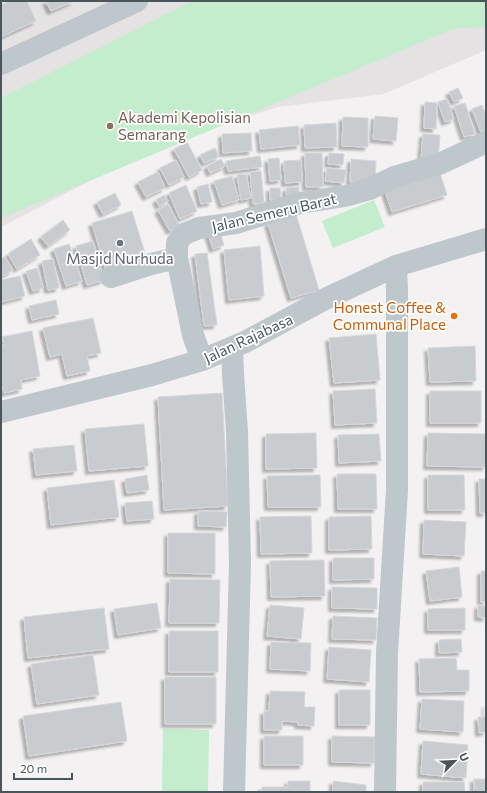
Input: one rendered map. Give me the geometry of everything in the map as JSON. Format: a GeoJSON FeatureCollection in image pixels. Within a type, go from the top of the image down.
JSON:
{"type":"FeatureCollection","features":[{"type":"Feature","properties":{"kind":"street"},"geometry":{"type":"LineString","coordinates":[[1,64],[137,1]]}},
{"type":"Feature","properties":{"kind":"street","name":"Jalan Semeru Barat"},"geometry":{"type":"LineString","coordinates":[[202,360],[193,334],[178,258],[177,244],[184,234],[199,228],[236,223],[300,203],[345,196],[370,189],[394,176],[439,164],[486,142]]}},
{"type":"Feature","properties":{"kind":"street","name":"Jalan Rajabasa"},"geometry":{"type":"LineString","coordinates":[[1,412],[152,375],[202,360],[245,342],[323,300],[396,266],[486,239]]}},
{"type":"Feature","properties":{"kind":"street"},"geometry":{"type":"LineString","coordinates":[[111,277],[151,264],[178,258]]}},
{"type":"Feature","properties":{"kind":"street"},"geometry":{"type":"LineString","coordinates":[[385,792],[387,653],[396,490],[396,266]]}},
{"type":"Feature","properties":{"kind":"street"},"geometry":{"type":"LineString","coordinates":[[232,348],[237,432],[240,563],[234,792]]}},
{"type":"Feature","properties":{"kind":"shaded area","name":"Akademi Kepolisian Semarang"},"geometry":{"type":"Polygon","coordinates":[[[1,1],[486,1],[486,50],[384,94],[278,107],[159,145],[1,227],[1,1]]]}},
{"type":"Feature","properties":{"kind":"green space","name":"Akademi Kepolisian Semarang"},"geometry":{"type":"Polygon","coordinates":[[[192,1],[486,1],[486,27],[455,28],[1,218],[1,98],[192,1]]]}},
{"type":"Feature","properties":{"kind":"green space"},"geometry":{"type":"Polygon","coordinates":[[[374,200],[385,227],[333,248],[322,221],[374,200]]]}},
{"type":"Feature","properties":{"kind":"green space"},"geometry":{"type":"Polygon","coordinates":[[[163,729],[209,730],[208,792],[162,792],[163,729]]]}},
{"type":"Feature","properties":{"kind":"building"},"geometry":{"type":"Polygon","coordinates":[[[10,1],[27,1],[36,21],[1,37],[1,5],[10,1]]]}},
{"type":"Feature","properties":{"kind":"building"},"geometry":{"type":"Polygon","coordinates":[[[46,1],[74,1],[51,11],[46,1]]]}},
{"type":"Feature","properties":{"kind":"building"},"geometry":{"type":"Polygon","coordinates":[[[458,88],[463,98],[454,102],[449,92],[458,88]]]}},
{"type":"Feature","properties":{"kind":"building"},"geometry":{"type":"Polygon","coordinates":[[[447,99],[454,119],[445,122],[438,102],[447,99]]]}},
{"type":"Feature","properties":{"kind":"building"},"geometry":{"type":"Polygon","coordinates":[[[425,102],[437,103],[436,129],[424,128],[425,102]]]}},
{"type":"Feature","properties":{"kind":"building"},"geometry":{"type":"Polygon","coordinates":[[[465,103],[475,134],[464,137],[454,106],[465,103]]]}},
{"type":"Feature","properties":{"kind":"building"},"geometry":{"type":"Polygon","coordinates":[[[482,105],[486,115],[486,134],[482,135],[472,109],[482,105]]]}},
{"type":"Feature","properties":{"kind":"building"},"geometry":{"type":"Polygon","coordinates":[[[375,116],[398,118],[396,141],[373,139],[375,116]]]}},
{"type":"Feature","properties":{"kind":"building"},"geometry":{"type":"Polygon","coordinates":[[[343,117],[368,118],[368,147],[342,146],[343,117]]]}},
{"type":"Feature","properties":{"kind":"building"},"geometry":{"type":"Polygon","coordinates":[[[336,123],[337,147],[305,148],[304,125],[336,123]]]}},
{"type":"Feature","properties":{"kind":"building"},"geometry":{"type":"Polygon","coordinates":[[[298,126],[300,145],[261,149],[259,130],[298,126]]]}},
{"type":"Feature","properties":{"kind":"building"},"geometry":{"type":"Polygon","coordinates":[[[251,133],[252,151],[223,153],[222,134],[251,133]]]}},
{"type":"Feature","properties":{"kind":"building"},"geometry":{"type":"Polygon","coordinates":[[[423,134],[440,135],[438,161],[421,160],[423,134]]]}},
{"type":"Feature","properties":{"kind":"building"},"geometry":{"type":"Polygon","coordinates":[[[187,142],[202,170],[189,177],[174,149],[187,142]]]}},
{"type":"Feature","properties":{"kind":"building"},"geometry":{"type":"Polygon","coordinates":[[[215,148],[219,157],[204,163],[200,155],[215,148]]]}},
{"type":"Feature","properties":{"kind":"building"},"geometry":{"type":"Polygon","coordinates":[[[305,153],[322,153],[323,187],[306,187],[305,153]]]}},
{"type":"Feature","properties":{"kind":"building"},"geometry":{"type":"Polygon","coordinates":[[[329,153],[344,154],[343,165],[328,164],[329,153]]]}},
{"type":"Feature","properties":{"kind":"building"},"geometry":{"type":"Polygon","coordinates":[[[260,156],[262,167],[228,171],[226,161],[260,156]]]}},
{"type":"Feature","properties":{"kind":"building"},"geometry":{"type":"Polygon","coordinates":[[[279,158],[281,180],[270,181],[268,159],[279,158]]]}},
{"type":"Feature","properties":{"kind":"building"},"geometry":{"type":"Polygon","coordinates":[[[221,159],[225,166],[210,173],[207,166],[221,159]]]}},
{"type":"Feature","properties":{"kind":"building"},"geometry":{"type":"Polygon","coordinates":[[[351,159],[376,161],[375,183],[350,182],[351,159]]]}},
{"type":"Feature","properties":{"kind":"building"},"geometry":{"type":"Polygon","coordinates":[[[176,160],[184,177],[169,185],[160,168],[176,160]]]}},
{"type":"Feature","properties":{"kind":"building"},"geometry":{"type":"Polygon","coordinates":[[[301,160],[302,182],[285,183],[284,161],[301,160]]]}},
{"type":"Feature","properties":{"kind":"building"},"geometry":{"type":"Polygon","coordinates":[[[438,167],[447,195],[392,212],[383,185],[438,167]]]}},
{"type":"Feature","properties":{"kind":"building"},"geometry":{"type":"Polygon","coordinates":[[[327,168],[346,170],[344,183],[325,181],[327,168]]]}},
{"type":"Feature","properties":{"kind":"building"},"geometry":{"type":"Polygon","coordinates":[[[261,171],[264,203],[253,204],[250,172],[261,171]]]}},
{"type":"Feature","properties":{"kind":"building"},"geometry":{"type":"Polygon","coordinates":[[[158,172],[165,188],[146,197],[138,182],[158,172]]]}},
{"type":"Feature","properties":{"kind":"building"},"geometry":{"type":"Polygon","coordinates":[[[246,174],[251,198],[241,200],[237,175],[246,174]]]}},
{"type":"Feature","properties":{"kind":"building"},"geometry":{"type":"Polygon","coordinates":[[[232,176],[239,200],[222,205],[214,181],[232,176]]]}},
{"type":"Feature","properties":{"kind":"building"},"geometry":{"type":"Polygon","coordinates":[[[208,184],[212,202],[201,204],[197,187],[208,184]]]}},
{"type":"Feature","properties":{"kind":"building"},"geometry":{"type":"Polygon","coordinates":[[[186,185],[197,211],[180,219],[169,193],[186,185]]]}},
{"type":"Feature","properties":{"kind":"building"},"geometry":{"type":"Polygon","coordinates":[[[299,187],[299,202],[287,202],[286,188],[299,187]]]}},
{"type":"Feature","properties":{"kind":"building"},"geometry":{"type":"Polygon","coordinates":[[[270,188],[280,188],[281,199],[270,200],[270,188]]]}},
{"type":"Feature","properties":{"kind":"building"},"geometry":{"type":"Polygon","coordinates":[[[115,193],[121,205],[103,214],[97,202],[115,193]]]}},
{"type":"Feature","properties":{"kind":"building"},"geometry":{"type":"Polygon","coordinates":[[[164,195],[168,201],[159,206],[156,200],[164,195]]]}},
{"type":"Feature","properties":{"kind":"building"},"geometry":{"type":"Polygon","coordinates":[[[168,204],[180,226],[170,231],[158,210],[168,204]]]}},
{"type":"Feature","properties":{"kind":"building","name":"Masjid Nurhuda"},"geometry":{"type":"Polygon","coordinates":[[[132,211],[148,263],[107,275],[92,223],[132,211]]]}},
{"type":"Feature","properties":{"kind":"building"},"geometry":{"type":"Polygon","coordinates":[[[296,214],[319,290],[291,298],[268,223],[296,214]]]}},
{"type":"Feature","properties":{"kind":"building"},"geometry":{"type":"Polygon","coordinates":[[[63,220],[70,230],[48,246],[41,237],[63,220]]]}},
{"type":"Feature","properties":{"kind":"building"},"geometry":{"type":"Polygon","coordinates":[[[219,229],[224,245],[213,249],[208,233],[219,229]]]}},
{"type":"Feature","properties":{"kind":"building"},"geometry":{"type":"Polygon","coordinates":[[[31,239],[40,255],[17,269],[8,254],[31,239]]]}},
{"type":"Feature","properties":{"kind":"building"},"geometry":{"type":"Polygon","coordinates":[[[93,241],[104,280],[87,285],[76,246],[93,241]]]}},
{"type":"Feature","properties":{"kind":"building"},"geometry":{"type":"Polygon","coordinates":[[[69,244],[82,281],[66,286],[54,249],[69,244]]]}},
{"type":"Feature","properties":{"kind":"building"},"geometry":{"type":"Polygon","coordinates":[[[260,246],[264,296],[229,300],[224,250],[260,246]]]}},
{"type":"Feature","properties":{"kind":"building"},"geometry":{"type":"Polygon","coordinates":[[[207,253],[217,325],[204,326],[195,254],[207,253]]]}},
{"type":"Feature","properties":{"kind":"building"},"geometry":{"type":"Polygon","coordinates":[[[5,257],[13,270],[3,276],[1,272],[1,259],[5,257]]]}},
{"type":"Feature","properties":{"kind":"building"},"geometry":{"type":"Polygon","coordinates":[[[53,259],[59,288],[48,290],[42,261],[53,259]]]}},
{"type":"Feature","properties":{"kind":"building"},"geometry":{"type":"Polygon","coordinates":[[[37,268],[43,288],[33,291],[26,271],[37,268]]]}},
{"type":"Feature","properties":{"kind":"building"},"geometry":{"type":"Polygon","coordinates":[[[20,276],[25,296],[1,302],[1,280],[20,276]]]}},
{"type":"Feature","properties":{"kind":"building"},"geometry":{"type":"Polygon","coordinates":[[[56,300],[59,314],[32,320],[29,306],[56,300]]]}},
{"type":"Feature","properties":{"kind":"building"},"geometry":{"type":"Polygon","coordinates":[[[93,318],[101,353],[87,356],[90,371],[67,376],[62,354],[50,357],[43,328],[93,318]]]}},
{"type":"Feature","properties":{"kind":"building"},"geometry":{"type":"Polygon","coordinates":[[[32,331],[40,376],[21,380],[22,389],[4,393],[1,386],[1,345],[4,345],[2,337],[32,331]]]}},
{"type":"Feature","properties":{"kind":"building"},"geometry":{"type":"Polygon","coordinates":[[[376,334],[380,380],[334,383],[329,338],[376,334]]]}},
{"type":"Feature","properties":{"kind":"building"},"geometry":{"type":"Polygon","coordinates":[[[475,346],[476,381],[430,382],[428,348],[475,346]]]}},
{"type":"Feature","properties":{"kind":"building"},"geometry":{"type":"Polygon","coordinates":[[[375,389],[377,423],[335,425],[333,391],[375,389]]]}},
{"type":"Feature","properties":{"kind":"building"},"geometry":{"type":"Polygon","coordinates":[[[430,391],[481,391],[481,423],[430,423],[430,391]]]}},
{"type":"Feature","properties":{"kind":"building"},"geometry":{"type":"Polygon","coordinates":[[[222,393],[228,506],[164,510],[158,397],[222,393]]]}},
{"type":"Feature","properties":{"kind":"building"},"geometry":{"type":"Polygon","coordinates":[[[144,424],[148,466],[89,471],[85,429],[144,424]]]}},
{"type":"Feature","properties":{"kind":"building"},"geometry":{"type":"Polygon","coordinates":[[[316,433],[317,468],[266,469],[266,434],[316,433]]]}},
{"type":"Feature","properties":{"kind":"building"},"geometry":{"type":"Polygon","coordinates":[[[428,433],[486,434],[486,467],[427,466],[428,433]]]}},
{"type":"Feature","properties":{"kind":"building"},"geometry":{"type":"Polygon","coordinates":[[[379,434],[381,461],[339,463],[338,435],[379,434]]]}},
{"type":"Feature","properties":{"kind":"building"},"geometry":{"type":"Polygon","coordinates":[[[74,445],[77,471],[36,475],[33,449],[74,445]]]}},
{"type":"Feature","properties":{"kind":"building"},"geometry":{"type":"Polygon","coordinates":[[[337,474],[376,474],[377,509],[338,509],[337,474]]]}},
{"type":"Feature","properties":{"kind":"building"},"geometry":{"type":"Polygon","coordinates":[[[147,475],[149,490],[127,493],[125,479],[147,475]]]}},
{"type":"Feature","properties":{"kind":"building"},"geometry":{"type":"Polygon","coordinates":[[[320,475],[321,507],[268,507],[267,476],[320,475]]]}},
{"type":"Feature","properties":{"kind":"building"},"geometry":{"type":"Polygon","coordinates":[[[428,475],[464,475],[465,510],[428,510],[428,475]]]}},
{"type":"Feature","properties":{"kind":"building"},"geometry":{"type":"Polygon","coordinates":[[[479,479],[486,479],[486,513],[480,513],[479,479]]]}},
{"type":"Feature","properties":{"kind":"building"},"geometry":{"type":"Polygon","coordinates":[[[114,480],[119,517],[51,525],[47,488],[114,480]]]}},
{"type":"Feature","properties":{"kind":"building"},"geometry":{"type":"Polygon","coordinates":[[[152,501],[154,519],[127,521],[125,503],[152,501]]]}},
{"type":"Feature","properties":{"kind":"building"},"geometry":{"type":"Polygon","coordinates":[[[198,511],[227,512],[226,527],[198,526],[198,511]]]}},
{"type":"Feature","properties":{"kind":"building"},"geometry":{"type":"Polygon","coordinates":[[[311,516],[312,553],[261,554],[260,517],[311,516]]]}},
{"type":"Feature","properties":{"kind":"building"},"geometry":{"type":"Polygon","coordinates":[[[371,516],[372,549],[329,550],[329,517],[371,516]]]}},
{"type":"Feature","properties":{"kind":"building"},"geometry":{"type":"Polygon","coordinates":[[[424,520],[466,522],[464,556],[423,554],[424,520]]]}},
{"type":"Feature","properties":{"kind":"building"},"geometry":{"type":"Polygon","coordinates":[[[168,533],[215,533],[215,574],[168,573],[168,533]]]}},
{"type":"Feature","properties":{"kind":"building"},"geometry":{"type":"Polygon","coordinates":[[[333,558],[374,558],[374,579],[333,580],[333,558]]]}},
{"type":"Feature","properties":{"kind":"building"},"geometry":{"type":"Polygon","coordinates":[[[324,560],[325,596],[271,597],[270,561],[324,560]]]}},
{"type":"Feature","properties":{"kind":"building"},"geometry":{"type":"Polygon","coordinates":[[[459,567],[462,597],[430,601],[426,571],[459,567]]]}},
{"type":"Feature","properties":{"kind":"building"},"geometry":{"type":"Polygon","coordinates":[[[481,571],[486,571],[486,602],[481,602],[481,571]]]}},
{"type":"Feature","properties":{"kind":"building"},"geometry":{"type":"Polygon","coordinates":[[[170,579],[220,580],[219,623],[169,623],[170,579]]]}},
{"type":"Feature","properties":{"kind":"building"},"geometry":{"type":"Polygon","coordinates":[[[332,587],[377,588],[377,609],[332,608],[332,587]]]}},
{"type":"Feature","properties":{"kind":"building"},"geometry":{"type":"Polygon","coordinates":[[[157,603],[161,628],[118,635],[114,609],[157,603]]]}},
{"type":"Feature","properties":{"kind":"building"},"geometry":{"type":"Polygon","coordinates":[[[270,605],[304,608],[301,639],[267,636],[270,605]]]}},
{"type":"Feature","properties":{"kind":"building"},"geometry":{"type":"Polygon","coordinates":[[[478,605],[486,606],[486,618],[478,617],[478,605]]]}},
{"type":"Feature","properties":{"kind":"building"},"geometry":{"type":"Polygon","coordinates":[[[104,608],[109,649],[28,658],[24,617],[104,608]]]}},
{"type":"Feature","properties":{"kind":"building"},"geometry":{"type":"Polygon","coordinates":[[[465,608],[465,630],[428,630],[428,609],[465,608]]]}},
{"type":"Feature","properties":{"kind":"building"},"geometry":{"type":"Polygon","coordinates":[[[333,616],[377,618],[376,640],[332,639],[333,616]]]}},
{"type":"Feature","properties":{"kind":"building"},"geometry":{"type":"Polygon","coordinates":[[[169,631],[218,631],[218,672],[169,672],[169,631]]]}},
{"type":"Feature","properties":{"kind":"building"},"geometry":{"type":"Polygon","coordinates":[[[461,639],[462,652],[439,653],[439,640],[461,639]]]}},
{"type":"Feature","properties":{"kind":"building"},"geometry":{"type":"Polygon","coordinates":[[[271,642],[311,643],[310,671],[270,669],[271,642]]]}},
{"type":"Feature","properties":{"kind":"building"},"geometry":{"type":"Polygon","coordinates":[[[329,647],[371,650],[369,682],[327,679],[329,647]]]}},
{"type":"Feature","properties":{"kind":"building"},"geometry":{"type":"Polygon","coordinates":[[[93,655],[99,695],[37,704],[31,664],[93,655]]]}},
{"type":"Feature","properties":{"kind":"building"},"geometry":{"type":"Polygon","coordinates":[[[456,658],[457,670],[469,670],[469,691],[420,692],[419,659],[456,658]]]}},
{"type":"Feature","properties":{"kind":"building"},"geometry":{"type":"Polygon","coordinates":[[[165,677],[216,677],[216,724],[165,724],[165,677]]]}},
{"type":"Feature","properties":{"kind":"building"},"geometry":{"type":"Polygon","coordinates":[[[339,690],[370,690],[370,725],[339,725],[339,690]]]}},
{"type":"Feature","properties":{"kind":"building"},"geometry":{"type":"Polygon","coordinates":[[[270,691],[305,692],[304,707],[315,707],[314,726],[298,725],[298,722],[282,721],[282,730],[264,730],[264,711],[269,711],[270,691]]]}},
{"type":"Feature","properties":{"kind":"building"},"geometry":{"type":"Polygon","coordinates":[[[422,699],[464,701],[463,732],[420,729],[422,699]]]}},
{"type":"Feature","properties":{"kind":"building"},"geometry":{"type":"Polygon","coordinates":[[[121,702],[127,741],[29,756],[23,716],[121,702]]]}},
{"type":"Feature","properties":{"kind":"building"},"geometry":{"type":"Polygon","coordinates":[[[478,717],[486,717],[486,732],[479,733],[478,717]]]}},
{"type":"Feature","properties":{"kind":"building"},"geometry":{"type":"Polygon","coordinates":[[[264,736],[303,736],[303,765],[264,765],[264,736]]]}},
{"type":"Feature","properties":{"kind":"building"},"geometry":{"type":"Polygon","coordinates":[[[332,736],[375,737],[374,763],[332,762],[332,736]]]}},
{"type":"Feature","properties":{"kind":"building"},"geometry":{"type":"Polygon","coordinates":[[[423,741],[468,745],[466,778],[421,774],[423,741]]]}},
{"type":"Feature","properties":{"kind":"building"},"geometry":{"type":"Polygon","coordinates":[[[474,779],[486,779],[486,792],[474,792],[474,779]]]}},
{"type":"Feature","properties":{"kind":"building"},"geometry":{"type":"Polygon","coordinates":[[[288,781],[310,781],[310,791],[262,792],[262,787],[288,787],[288,781]]]}},
{"type":"Feature","properties":{"kind":"building"},"geometry":{"type":"Polygon","coordinates":[[[333,781],[366,785],[366,792],[333,792],[333,781]]]}},
{"type":"Feature","properties":{"kind":"building"},"geometry":{"type":"Polygon","coordinates":[[[423,782],[464,782],[465,792],[423,792],[423,782]]]}},
{"type":"Feature","properties":{"kind":"place","name":"Akademi Kepolisian Semarang"},"geometry":{"type":"Point","coordinates":[110,126]}},
{"type":"Feature","properties":{"kind":"place","name":"Masjid Nurhuda"},"geometry":{"type":"Point","coordinates":[120,243]}},
{"type":"Feature","properties":{"kind":"place","name":"Honest Coffee & Communal Place"},"geometry":{"type":"Point","coordinates":[454,316]}}]}
